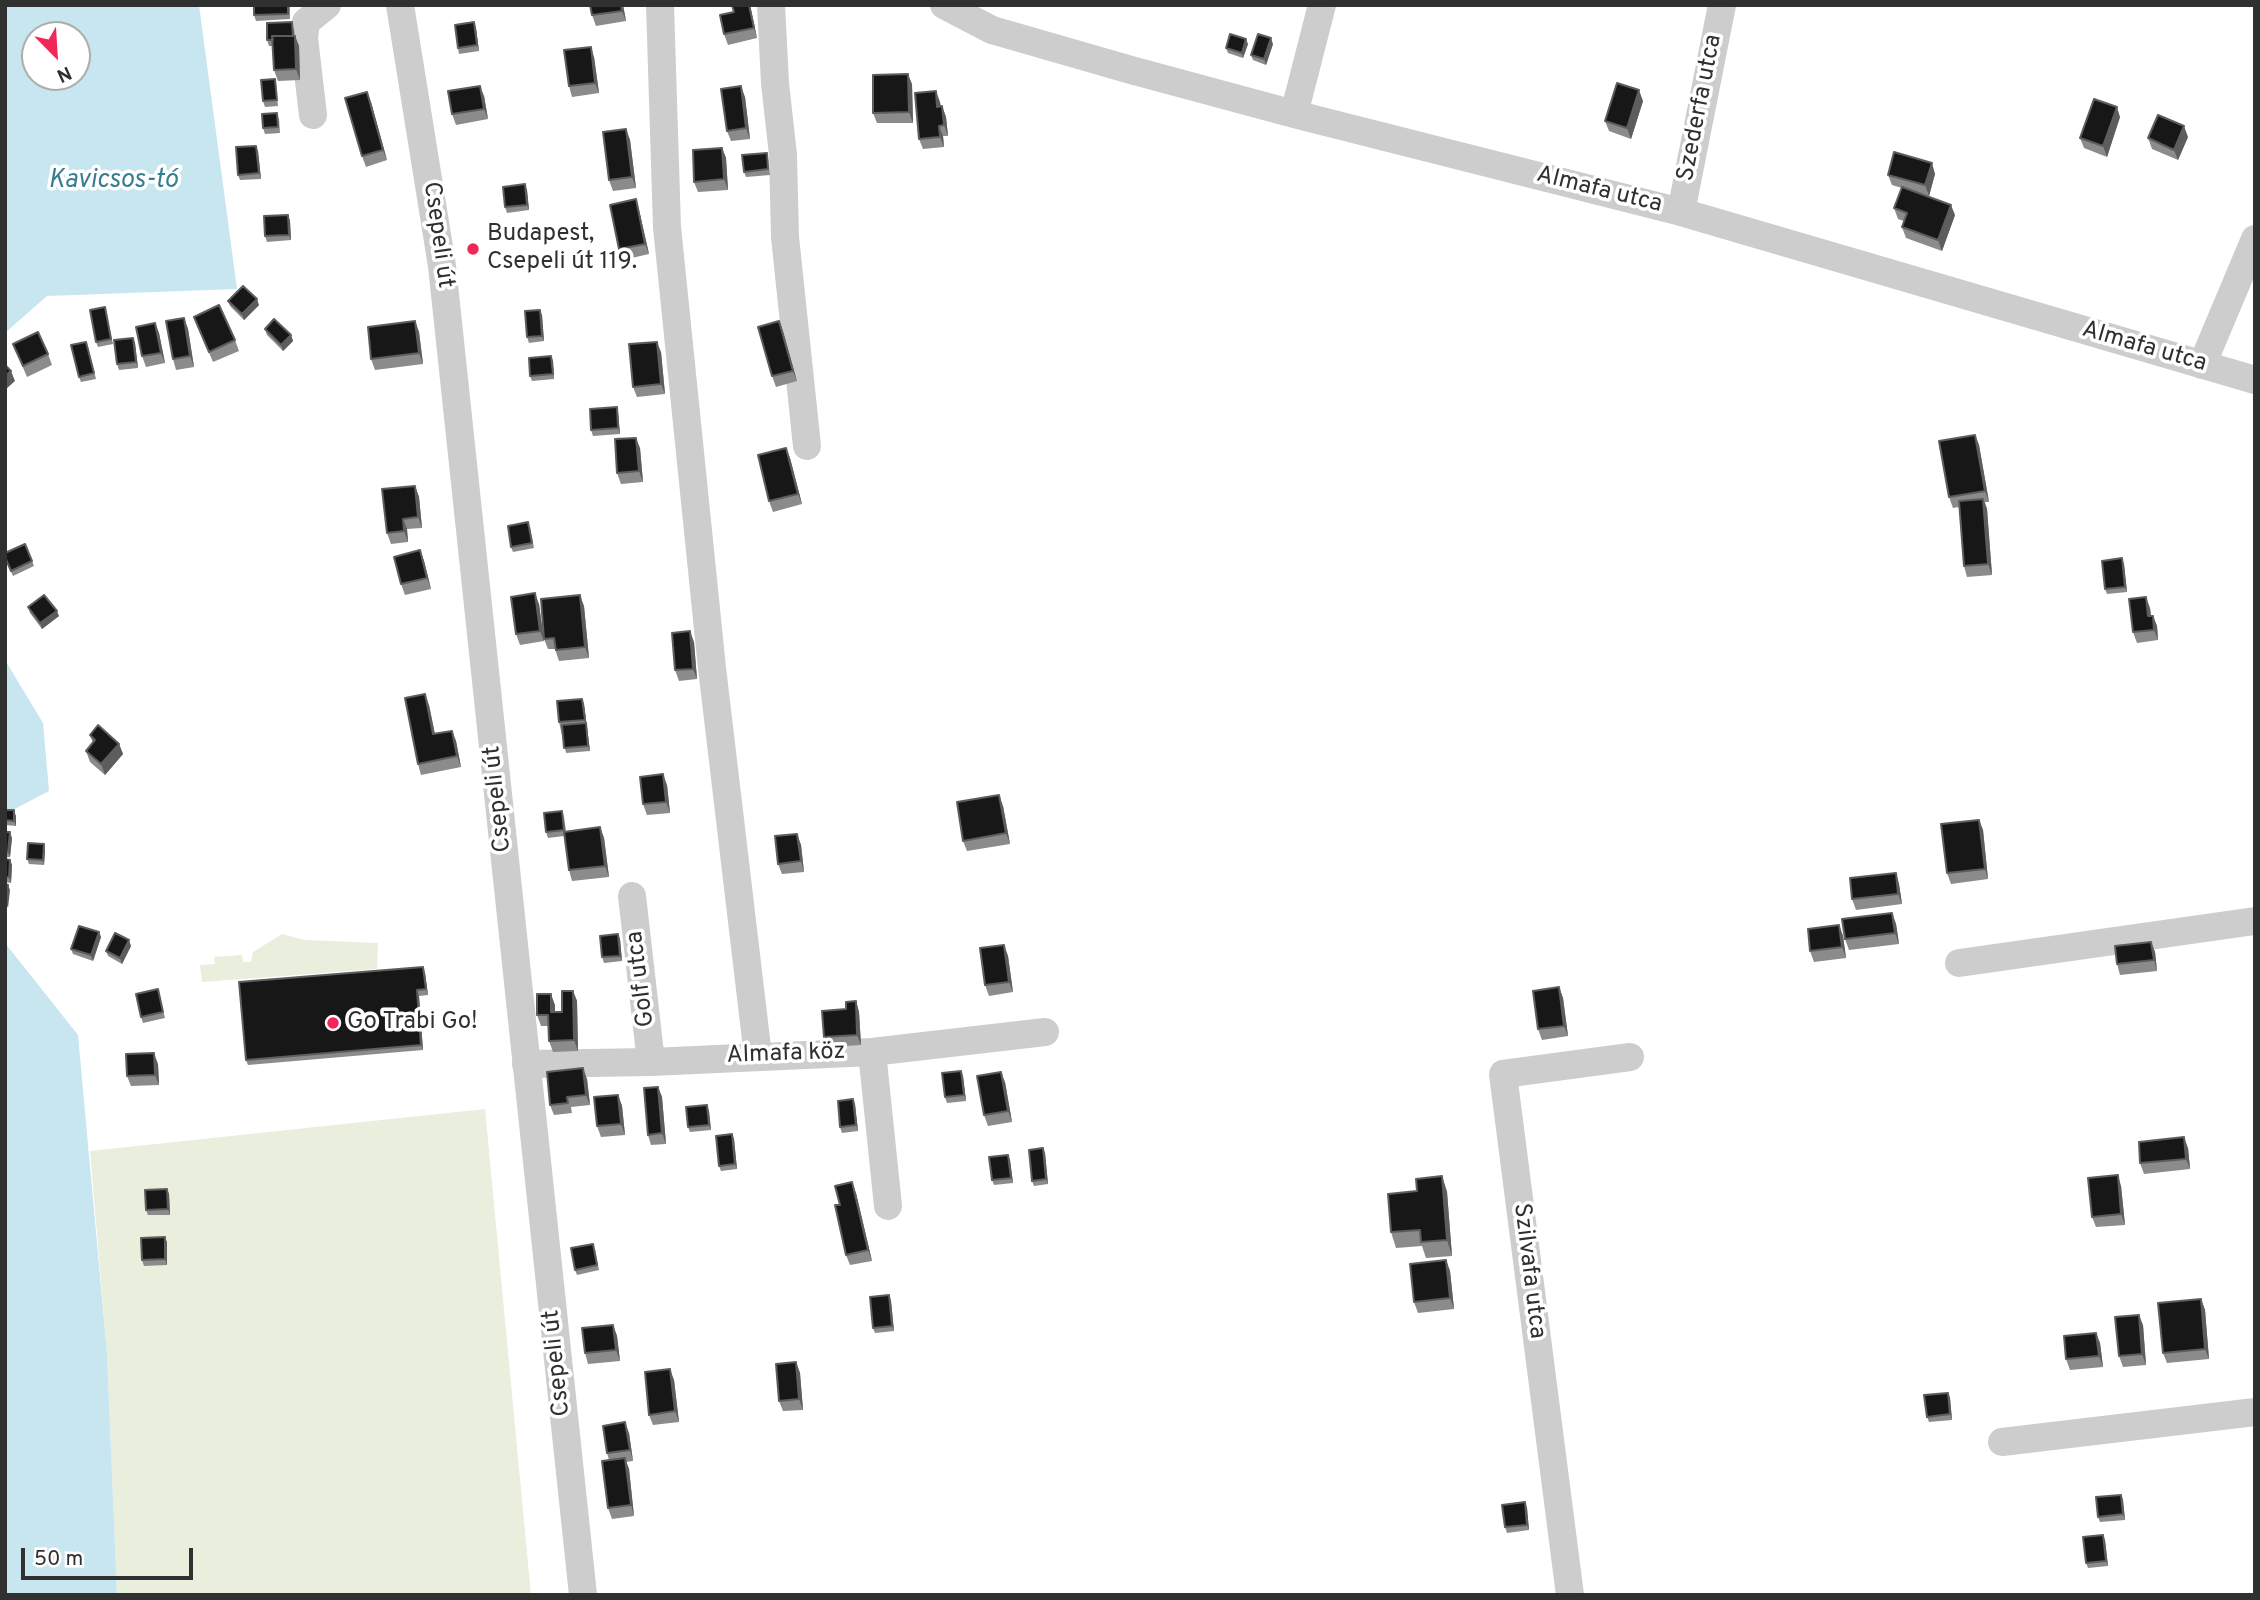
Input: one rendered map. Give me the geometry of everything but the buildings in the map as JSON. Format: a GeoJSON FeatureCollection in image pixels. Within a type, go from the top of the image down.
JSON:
{"type":"FeatureCollection","features":[{"type":"Feature","properties":{"kind":"street"},"geometry":{"type":"LineString","coordinates":[[313,115],[304,38],[306,22],[327,5]]}},
{"type":"Feature","properties":{"kind":"street","name":"Csepeli út"},"geometry":{"type":"LineString","coordinates":[[400,5],[442,266],[583,1595]]}},
{"type":"Feature","properties":{"kind":"street"},"geometry":{"type":"LineString","coordinates":[[660,5],[667,227],[712,667],[758,1056]]}},
{"type":"Feature","properties":{"kind":"street"},"geometry":{"type":"LineString","coordinates":[[772,5],[775,83],[783,155],[785,237],[807,446]]}},
{"type":"Feature","properties":{"kind":"street","name":"Almafa utca"},"geometry":{"type":"LineString","coordinates":[[944,5],[992,30],[1294,114],[1681,212],[2255,380]]}},
{"type":"Feature","properties":{"kind":"street"},"geometry":{"type":"LineString","coordinates":[[1294,114],[1322,5]]}},
{"type":"Feature","properties":{"kind":"street","name":"Szederfa utca"},"geometry":{"type":"LineString","coordinates":[[1681,212],[1722,5]]}},
{"type":"Feature","properties":{"kind":"street"},"geometry":{"type":"LineString","coordinates":[[2202,365],[2255,239]]}},
{"type":"Feature","properties":{"kind":"street","name":"Golf utca"},"geometry":{"type":"LineString","coordinates":[[632,896],[651,1062]]}},
{"type":"Feature","properties":{"kind":"street"},"geometry":{"type":"LineString","coordinates":[[1959,963],[2255,921]]}},
{"type":"Feature","properties":{"kind":"street","name":"Almafa köz"},"geometry":{"type":"LineString","coordinates":[[526,1064],[651,1062],[872,1052],[1045,1032]]}},
{"type":"Feature","properties":{"kind":"street"},"geometry":{"type":"LineString","coordinates":[[872,1052],[888,1206]]}},
{"type":"Feature","properties":{"kind":"street","name":"Szilvafa utca"},"geometry":{"type":"LineString","coordinates":[[1570,1595],[1503,1074],[1630,1057]]}},
{"type":"Feature","properties":{"kind":"street"},"geometry":{"type":"LineString","coordinates":[[2002,1442],[2255,1412]]}},
{"type":"Feature","properties":{"kind":"green space"},"geometry":{"type":"Polygon","coordinates":[[[282,934],[305,940],[378,943],[377,969],[202,982],[200,965],[215,964],[214,957],[242,955],[243,962],[251,962],[253,952],[282,934]]]}},
{"type":"Feature","properties":{"kind":"green space"},"geometry":{"type":"Polygon","coordinates":[[[485,1109],[531,1595],[117,1595],[107,1353],[90,1151],[485,1109]]]}},
{"type":"Feature","properties":{"kind":"water","name":"Kavicsos-tó"},"geometry":{"type":"Polygon","coordinates":[[[5,5],[199,5],[237,289],[47,296],[5,333],[5,5]]]}},
{"type":"Feature","properties":{"kind":"water"},"geometry":{"type":"Polygon","coordinates":[[[5,660],[43,723],[49,791],[5,814],[5,660]]]}},
{"type":"Feature","properties":{"kind":"water"},"geometry":{"type":"Polygon","coordinates":[[[5,943],[78,1035],[107,1353],[117,1595],[5,1595],[5,943]]]}},
{"type":"Feature","properties":{"kind":"place","name":"Budapest, Csepeli út 119."},"geometry":{"type":"Point","coordinates":[473,249]}},
{"type":"Feature","properties":{"kind":"place","name":"Go Trabi Go!"},"geometry":{"type":"Point","coordinates":[333,1023]}}]}
